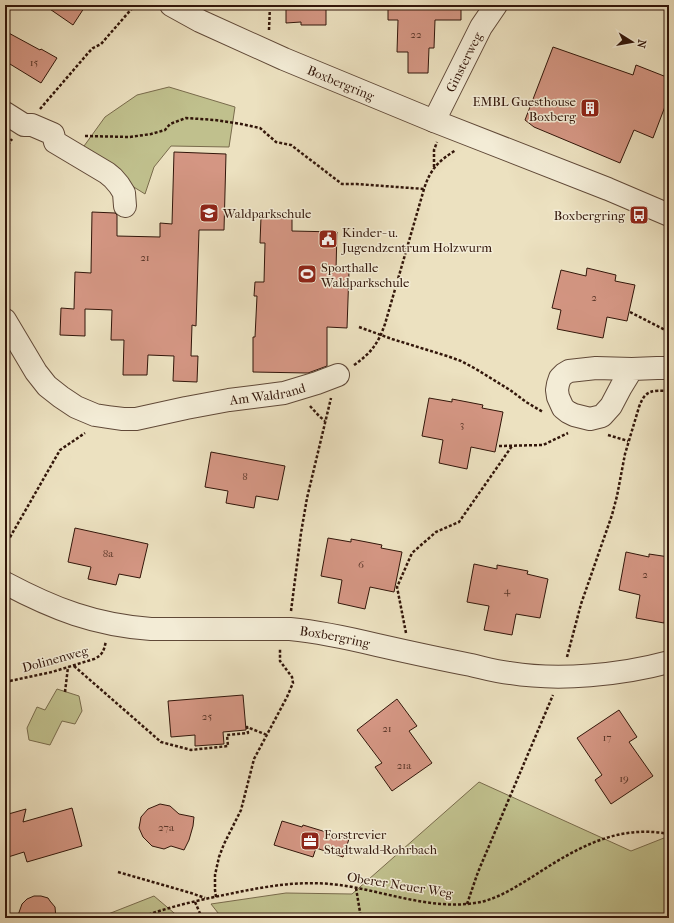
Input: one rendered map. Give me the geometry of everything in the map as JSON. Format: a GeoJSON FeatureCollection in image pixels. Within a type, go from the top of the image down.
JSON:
{"type":"FeatureCollection","features":[{"type":"Feature","properties":{"kind":"street","name":"Boxbergring"},"geometry":{"type":"LineString","coordinates":[[172,5],[200,21],[267,51],[434,121],[664,208]]}},
{"type":"Feature","properties":{"kind":"street","name":"Ginsterweg"},"geometry":{"type":"LineString","coordinates":[[434,121],[481,27],[496,5]]}},
{"type":"Feature","properties":{"kind":"street"},"geometry":{"type":"LineString","coordinates":[[5,113],[24,125],[32,126],[53,134],[55,142],[113,178],[124,194],[126,206]]}},
{"type":"Feature","properties":{"kind":"street","name":"Am Waldrand"},"geometry":{"type":"LineString","coordinates":[[5,320],[36,372],[47,386],[76,407],[95,415],[123,419],[136,419],[229,400],[284,393],[338,375]]}},
{"type":"Feature","properties":{"kind":"street"},"geometry":{"type":"LineString","coordinates":[[632,369],[611,406],[602,416],[596,418],[583,418],[568,412],[563,408],[558,397],[557,390],[560,378],[569,371],[596,368],[669,368]]}},
{"type":"Feature","properties":{"kind":"street","name":"Boxbergring"},"geometry":{"type":"LineString","coordinates":[[5,583],[56,608],[110,624],[151,629],[290,629],[341,636],[410,652],[529,676],[615,673],[669,662]]}},
{"type":"Feature","properties":{"kind":"path"},"geometry":{"type":"LineString","coordinates":[[45,104],[89,52],[101,44],[135,5]]}},
{"type":"Feature","properties":{"kind":"path"},"geometry":{"type":"LineString","coordinates":[[267,51],[270,5]]}},
{"type":"Feature","properties":{"kind":"path"},"geometry":{"type":"LineString","coordinates":[[53,134],[80,136],[142,136],[165,130],[170,124],[186,118],[215,120],[260,128],[276,142],[291,145],[342,184],[424,189]]}},
{"type":"Feature","properties":{"kind":"path"},"geometry":{"type":"LineString","coordinates":[[290,629],[297,562],[307,498],[338,375],[354,365],[369,352],[381,336],[424,189],[429,174],[434,168],[434,150],[436,144]]}},
{"type":"Feature","properties":{"kind":"path"},"geometry":{"type":"LineString","coordinates":[[5,149],[8,145]]}},
{"type":"Feature","properties":{"kind":"path"},"geometry":{"type":"LineString","coordinates":[[630,312],[669,332]]}},
{"type":"Feature","properties":{"kind":"path"},"geometry":{"type":"LineString","coordinates":[[359,327],[381,336],[461,361],[547,414]]}},
{"type":"Feature","properties":{"kind":"path"},"geometry":{"type":"LineString","coordinates":[[468,904],[478,872],[562,676],[581,604],[612,515],[625,454],[642,399],[645,395],[653,391],[669,391]]}},
{"type":"Feature","properties":{"kind":"path"},"geometry":{"type":"LineString","coordinates":[[5,546],[60,450],[108,417]]}},
{"type":"Feature","properties":{"kind":"path"},"geometry":{"type":"LineString","coordinates":[[499,446],[543,446],[581,426],[583,418]]}},
{"type":"Feature","properties":{"kind":"path"},"geometry":{"type":"LineString","coordinates":[[410,652],[397,588],[412,553],[436,532],[459,522],[512,446]]}},
{"type":"Feature","properties":{"kind":"path","name":"Dolinenweg"},"geometry":{"type":"LineString","coordinates":[[5,682],[74,666],[100,656],[104,650],[110,624]]}},
{"type":"Feature","properties":{"kind":"path"},"geometry":{"type":"LineString","coordinates":[[216,897],[215,875],[219,857],[241,810],[254,759],[293,683],[292,677],[280,661],[279,651]]}},
{"type":"Feature","properties":{"kind":"path"},"geometry":{"type":"LineString","coordinates":[[74,666],[161,742],[191,750],[228,746],[227,736],[248,733],[248,727],[267,735]]}},
{"type":"Feature","properties":{"kind":"path"},"geometry":{"type":"LineString","coordinates":[[65,692],[68,667]]}},
{"type":"Feature","properties":{"kind":"path","name":"Oberer Neuer Weg"},"geometry":{"type":"LineString","coordinates":[[139,918],[156,911],[195,902],[205,898],[281,885],[303,883],[324,883],[435,903],[468,904],[484,902],[510,890],[561,859],[599,840],[632,832],[655,832],[669,834]]}},
{"type":"Feature","properties":{"kind":"path"},"geometry":{"type":"LineString","coordinates":[[118,872],[205,898]]}},
{"type":"Feature","properties":{"kind":"path"},"geometry":{"type":"LineString","coordinates":[[356,888],[361,918]]}},
{"type":"Feature","properties":{"kind":"path"},"geometry":{"type":"LineString","coordinates":[[195,902],[202,918]]}},
{"type":"Feature","properties":{"kind":"green space"},"geometry":{"type":"Polygon","coordinates":[[[169,87],[235,107],[229,147],[171,146],[154,167],[145,194],[79,153],[105,117],[137,95],[169,87]]]}},
{"type":"Feature","properties":{"kind":"green space"},"geometry":{"type":"Polygon","coordinates":[[[57,689],[79,696],[82,711],[75,724],[62,721],[50,745],[29,740],[27,728],[37,707],[45,710],[57,689]]]}},
{"type":"Feature","properties":{"kind":"green space"},"geometry":{"type":"Polygon","coordinates":[[[479,782],[631,851],[669,836],[669,918],[222,918],[211,904],[286,893],[352,894],[479,782]]]}},
{"type":"Feature","properties":{"kind":"green space"},"geometry":{"type":"Polygon","coordinates":[[[154,896],[180,918],[98,918],[154,896]]]}},
{"type":"Feature","properties":{"kind":"building"},"geometry":{"type":"Polygon","coordinates":[[[44,5],[86,5],[73,25],[44,5]]]}},
{"type":"Feature","properties":{"kind":"building"},"geometry":{"type":"Polygon","coordinates":[[[286,5],[326,5],[326,25],[301,25],[301,22],[286,23],[286,5]]]}},
{"type":"Feature","properties":{"kind":"building"},"geometry":{"type":"Polygon","coordinates":[[[388,5],[461,5],[461,20],[435,20],[434,48],[429,48],[428,73],[408,73],[408,52],[397,52],[398,20],[388,20],[388,5]]]}},
{"type":"Feature","properties":{"kind":"building"},"geometry":{"type":"Polygon","coordinates":[[[5,31],[57,58],[41,83],[5,61],[5,31]]]}},
{"type":"Feature","properties":{"kind":"building","name":"EMBL Guesthouse Boxberg"},"geometry":{"type":"Polygon","coordinates":[[[553,47],[633,75],[636,65],[669,78],[669,96],[653,138],[634,130],[620,163],[534,127],[525,120],[553,47]]]}},
{"type":"Feature","properties":{"kind":"building"},"geometry":{"type":"Polygon","coordinates":[[[174,152],[226,154],[224,230],[199,230],[196,326],[192,325],[191,356],[198,356],[197,382],[173,381],[174,356],[148,355],[147,375],[123,375],[124,340],[111,340],[112,310],[85,309],[85,336],[60,335],[61,308],[74,309],[75,272],[91,273],[92,212],[115,213],[117,215],[117,236],[160,237],[160,223],[172,224],[174,152]]]}},
{"type":"Feature","properties":{"kind":"building","name":"Sporthalle Waldparkschule"},"geometry":{"type":"Polygon","coordinates":[[[261,217],[292,218],[292,231],[337,232],[336,270],[349,271],[347,328],[327,327],[327,366],[308,373],[253,372],[253,337],[255,337],[257,296],[254,296],[255,282],[264,282],[265,243],[260,243],[261,217]]]}},
{"type":"Feature","properties":{"kind":"building"},"geometry":{"type":"Polygon","coordinates":[[[587,268],[616,275],[615,281],[635,285],[627,321],[607,317],[603,338],[557,329],[561,310],[552,308],[561,270],[586,276],[587,268]]]}},
{"type":"Feature","properties":{"kind":"building"},"geometry":{"type":"Polygon","coordinates":[[[429,398],[452,402],[452,399],[483,405],[482,408],[503,412],[495,452],[471,447],[467,469],[439,463],[443,440],[422,436],[429,398]]]}},
{"type":"Feature","properties":{"kind":"building"},"geometry":{"type":"Polygon","coordinates":[[[211,452],[285,466],[278,500],[256,496],[254,508],[226,503],[228,491],[205,487],[211,452]]]}},
{"type":"Feature","properties":{"kind":"building"},"geometry":{"type":"Polygon","coordinates":[[[75,528],[148,544],[140,578],[119,574],[116,585],[88,579],[91,567],[68,562],[75,528]]]}},
{"type":"Feature","properties":{"kind":"building"},"geometry":{"type":"Polygon","coordinates":[[[328,538],[351,542],[351,539],[382,545],[381,548],[402,552],[394,592],[370,587],[365,609],[338,603],[342,580],[321,576],[328,538]]]}},
{"type":"Feature","properties":{"kind":"building"},"geometry":{"type":"Polygon","coordinates":[[[626,552],[649,557],[649,554],[669,557],[669,596],[664,623],[636,618],[640,595],[619,590],[626,552]]]}},
{"type":"Feature","properties":{"kind":"building"},"geometry":{"type":"Polygon","coordinates":[[[474,564],[497,569],[497,565],[528,571],[527,574],[548,579],[540,618],[516,614],[512,635],[484,630],[489,606],[467,602],[474,564]]]}},
{"type":"Feature","properties":{"kind":"building"},"geometry":{"type":"Polygon","coordinates":[[[243,695],[246,730],[223,732],[224,744],[195,746],[195,735],[171,737],[168,701],[243,695]]]}},
{"type":"Feature","properties":{"kind":"building"},"geometry":{"type":"Polygon","coordinates":[[[397,699],[417,726],[409,731],[432,763],[392,791],[375,767],[382,763],[357,730],[397,699]]]}},
{"type":"Feature","properties":{"kind":"building"},"geometry":{"type":"Polygon","coordinates":[[[619,710],[637,737],[629,742],[653,776],[611,804],[595,780],[602,775],[577,738],[619,710]]]}},
{"type":"Feature","properties":{"kind":"building"},"geometry":{"type":"Polygon","coordinates":[[[160,804],[170,806],[179,814],[194,817],[189,840],[184,850],[171,846],[164,849],[152,846],[143,837],[139,828],[141,817],[148,809],[160,804]]]}},
{"type":"Feature","properties":{"kind":"building"},"geometry":{"type":"Polygon","coordinates":[[[72,808],[82,846],[27,862],[24,852],[5,858],[5,815],[26,809],[23,822],[72,808]]]}},
{"type":"Feature","properties":{"kind":"building"},"geometry":{"type":"Polygon","coordinates":[[[282,821],[302,827],[303,825],[349,839],[343,857],[316,848],[313,857],[274,845],[282,821]]]}},
{"type":"Feature","properties":{"kind":"building"},"geometry":{"type":"Polygon","coordinates":[[[34,896],[48,898],[55,907],[56,918],[17,918],[22,904],[27,899],[34,896]]]}},
{"type":"Feature","properties":{"kind":"place","name":"EMBL Guesthouse Boxberg"},"geometry":{"type":"Point","coordinates":[590,108]}},
{"type":"Feature","properties":{"kind":"place","name":"Waldparkschule"},"geometry":{"type":"Point","coordinates":[209,213]}},
{"type":"Feature","properties":{"kind":"place","name":"Boxbergring"},"geometry":{"type":"Point","coordinates":[639,215]}},
{"type":"Feature","properties":{"kind":"place","name":"Kinder- u. Jugendzentrum Holzwurm"},"geometry":{"type":"Point","coordinates":[328,239]}},
{"type":"Feature","properties":{"kind":"place","name":"Sporthalle Waldparkschule"},"geometry":{"type":"Point","coordinates":[307,274]}},
{"type":"Feature","properties":{"kind":"place","name":"Forstrevier Stadtwald-Rohrbach"},"geometry":{"type":"Point","coordinates":[310,841]}}]}
